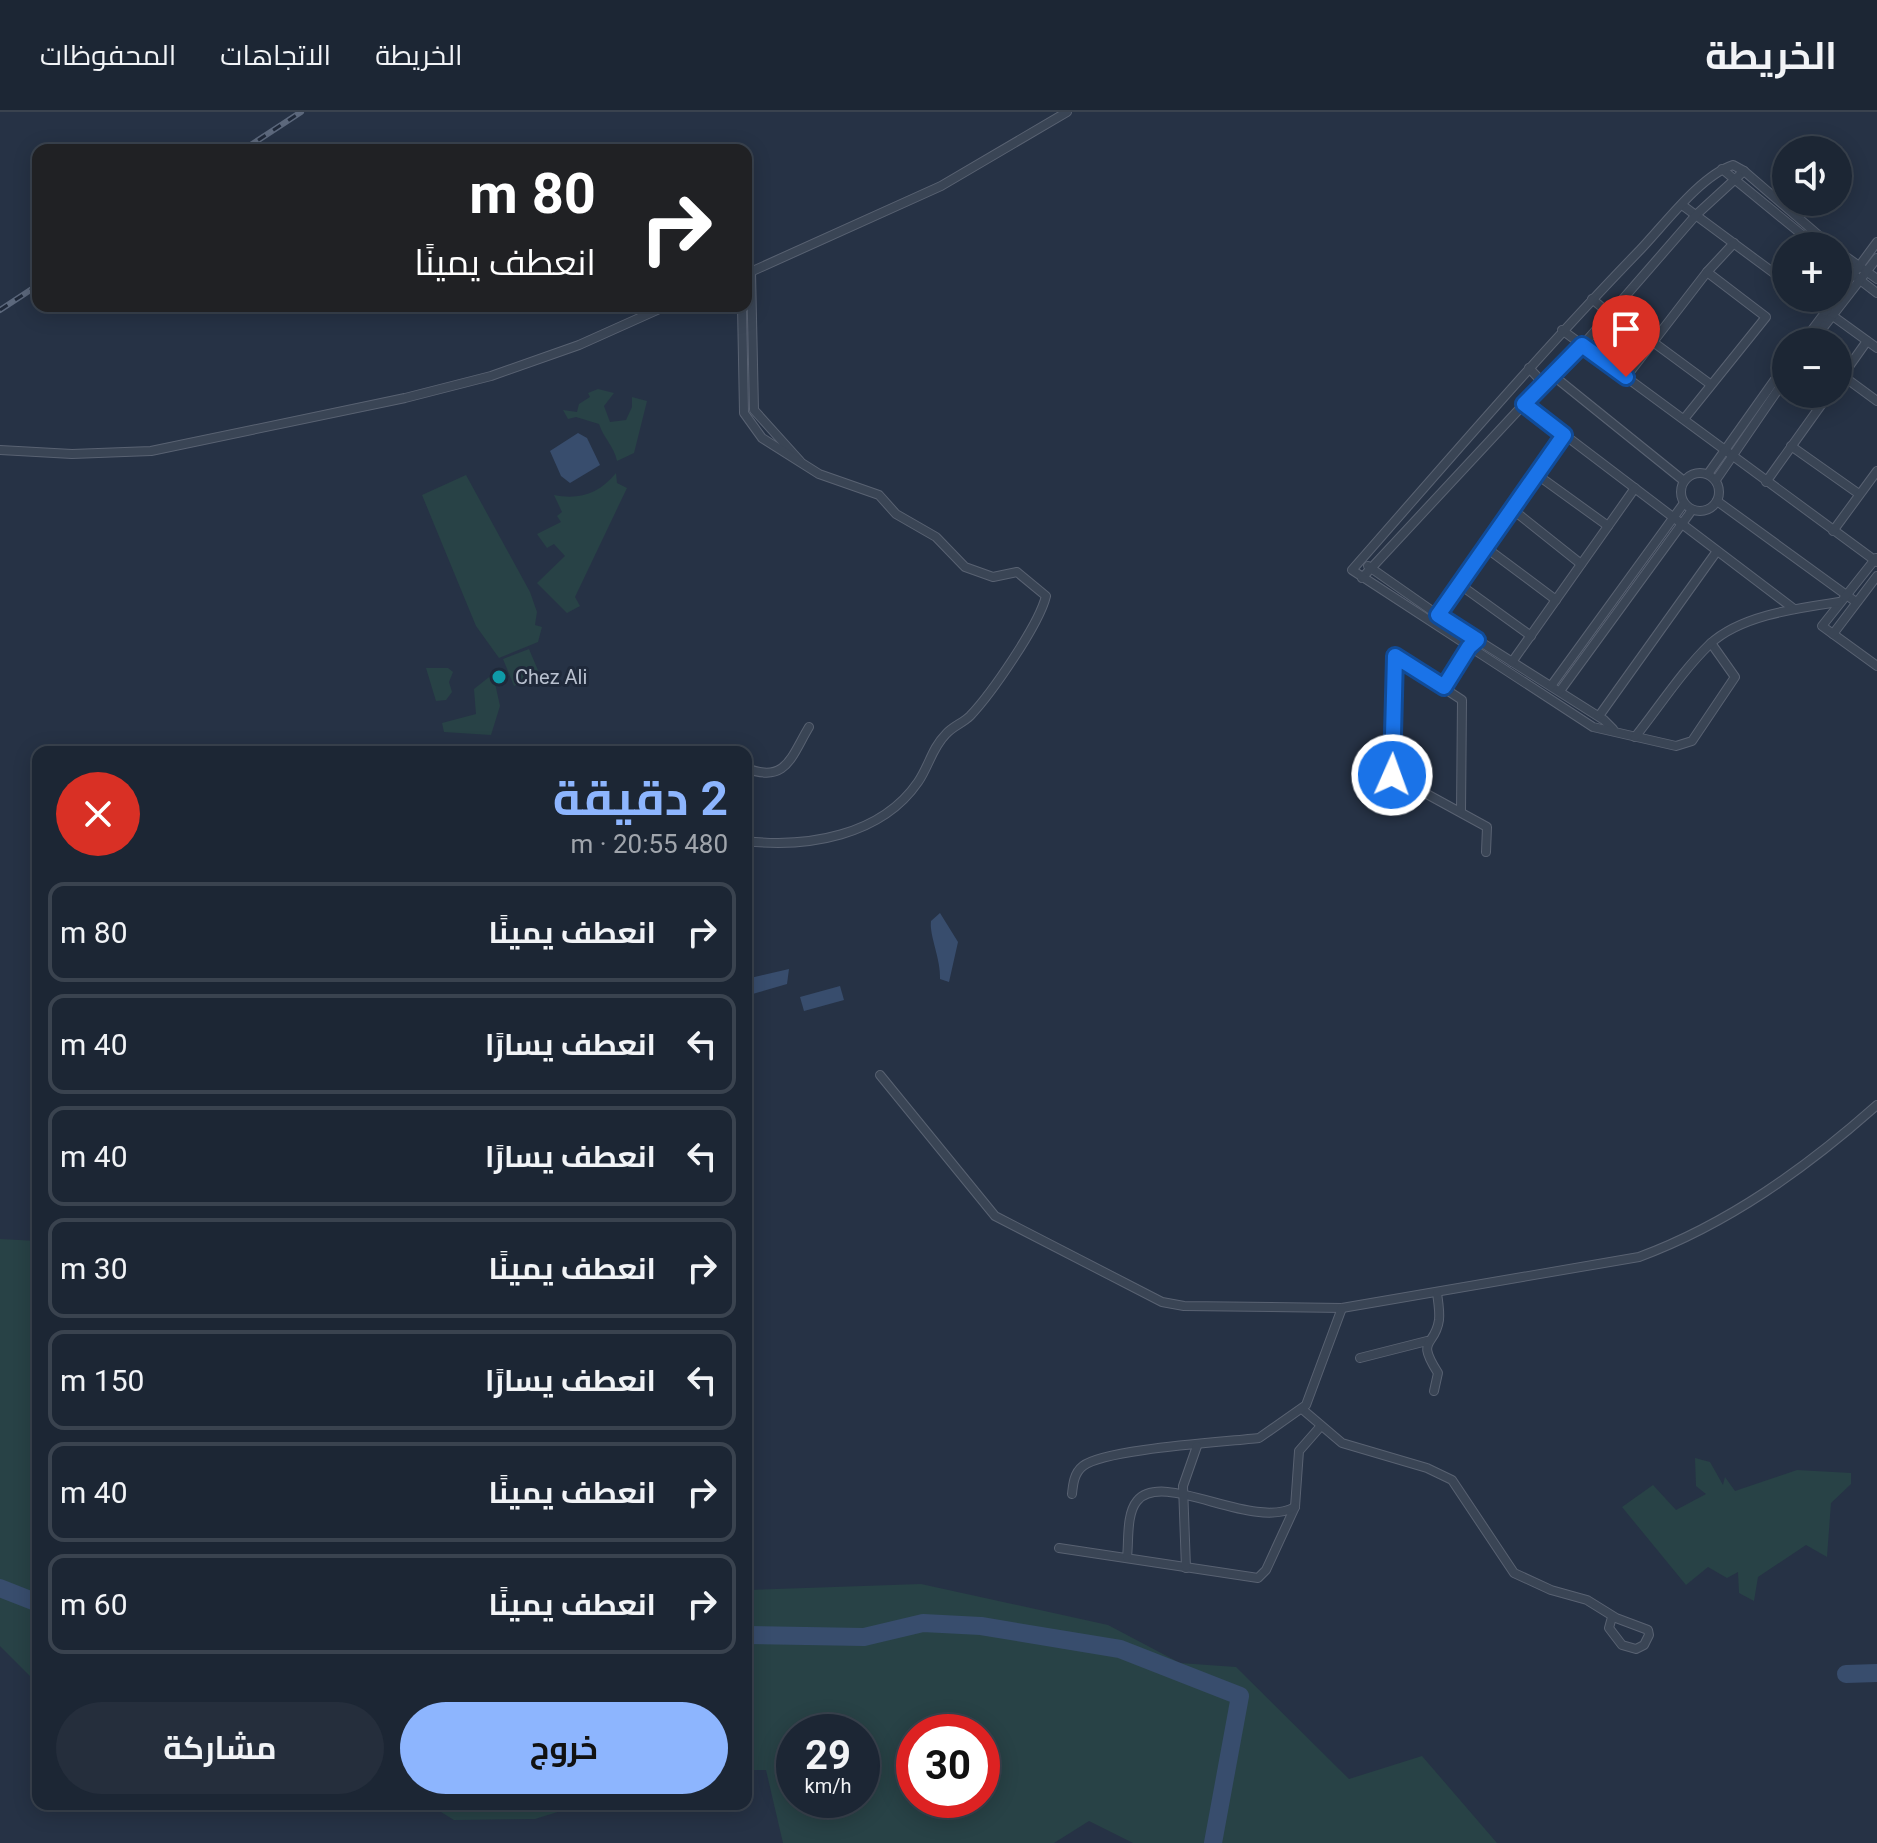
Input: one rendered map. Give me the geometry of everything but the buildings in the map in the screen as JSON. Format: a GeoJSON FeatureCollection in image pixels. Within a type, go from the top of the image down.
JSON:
{"type":"FeatureCollection","features":[{"type":"Feature","properties":{"kind":"street"},"geometry":{"type":"LineString","coordinates":[[752,272],[941,186],[1067,112]]}},
{"type":"Feature","properties":{"kind":"street"},"geometry":{"type":"LineString","coordinates":[[1711,643],[1735,677],[1692,741],[1676,746],[1593,727],[1352,570],[1562,330],[1682,205],[1722,169],[1733,165],[1744,171],[1815,232]]}},
{"type":"Feature","properties":{"kind":"street"},"geometry":{"type":"LineString","coordinates":[[1722,169],[1799,232]]}},
{"type":"Feature","properties":{"kind":"street"},"geometry":{"type":"LineString","coordinates":[[1362,578],[1524,404],[1555,377],[1696,215],[1744,171]]}},
{"type":"Feature","properties":{"kind":"street"},"geometry":{"type":"LineString","coordinates":[[1682,205],[1772,272]]}},
{"type":"Feature","properties":{"kind":"street"},"geometry":{"type":"LineString","coordinates":[[1651,238],[1664,250]]}},
{"type":"Feature","properties":{"kind":"street"},"geometry":{"type":"LineString","coordinates":[[1816,328],[1860,274],[1877,242]]}},
{"type":"Feature","properties":{"kind":"street"},"geometry":{"type":"LineString","coordinates":[[1626,377],[1707,272],[1734,243]]}},
{"type":"Feature","properties":{"kind":"street"},"geometry":{"type":"LineString","coordinates":[[1852,282],[1877,258]]}},
{"type":"Feature","properties":{"kind":"street"},"geometry":{"type":"LineString","coordinates":[[1852,266],[1877,293]]}},
{"type":"Feature","properties":{"kind":"street"},"geometry":{"type":"LineString","coordinates":[[1622,269],[1638,281]]}},
{"type":"Feature","properties":{"kind":"street"},"geometry":{"type":"LineString","coordinates":[[1852,270],[1877,279]]}},
{"type":"Feature","properties":{"kind":"street"},"geometry":{"type":"LineString","coordinates":[[1684,419],[1710,384],[1742,351],[1766,317],[1707,272]]}},
{"type":"Feature","properties":{"kind":"street"},"geometry":{"type":"LineString","coordinates":[[1592,299],[1610,314]]}},
{"type":"Feature","properties":{"kind":"street"},"geometry":{"type":"LineString","coordinates":[[0,450],[72,454],[151,451],[405,398],[491,376],[579,345],[653,312]]}},
{"type":"Feature","properties":{"kind":"street"},"geometry":{"type":"LineString","coordinates":[[742,312],[744,413],[773,441],[803,464],[845,485],[879,495],[896,514],[936,537],[965,567],[993,577],[1017,572],[1046,596],[991,692],[966,720],[944,735],[930,755],[920,780],[901,800],[872,822],[841,835],[782,844],[752,842]]}},
{"type":"Feature","properties":{"kind":"street"},"geometry":{"type":"LineString","coordinates":[[750,312],[753,405],[773,441]]}},
{"type":"Feature","properties":{"kind":"street"},"geometry":{"type":"LineString","coordinates":[[1826,312],[1877,348]]}},
{"type":"Feature","properties":{"kind":"street"},"geometry":{"type":"LineString","coordinates":[[1820,328],[1828,314]]}},
{"type":"Feature","properties":{"kind":"street"},"geometry":{"type":"LineString","coordinates":[[1562,330],[1833,531],[1876,559],[1822,626],[1877,666]]}},
{"type":"Feature","properties":{"kind":"street"},"geometry":{"type":"LineString","coordinates":[[1852,362],[1867,341]]}},
{"type":"Feature","properties":{"kind":"street"},"geometry":{"type":"LineString","coordinates":[[1653,342],[1710,384]]}},
{"type":"Feature","properties":{"kind":"street"},"geometry":{"type":"LineString","coordinates":[[1529,368],[1545,385]]}},
{"type":"Feature","properties":{"kind":"street"},"geometry":{"type":"LineString","coordinates":[[1555,377],[1684,481]]}},
{"type":"Feature","properties":{"kind":"street"},"geometry":{"type":"LineString","coordinates":[[1712,477],[1723,449],[1772,383]]}},
{"type":"Feature","properties":{"kind":"street"},"geometry":{"type":"LineString","coordinates":[[1852,386],[1877,401]]}},
{"type":"Feature","properties":{"kind":"street"},"geometry":{"type":"LineString","coordinates":[[1712,477],[1772,398]]}},
{"type":"Feature","properties":{"kind":"street"},"geometry":{"type":"LineString","coordinates":[[1501,400],[1516,413]]}},
{"type":"Feature","properties":{"kind":"street"},"geometry":{"type":"LineString","coordinates":[[1524,404],[1794,609]]}},
{"type":"Feature","properties":{"kind":"street"},"geometry":{"type":"LineString","coordinates":[[1766,482],[1819,408]]}},
{"type":"Feature","properties":{"kind":"street"},"geometry":{"type":"LineString","coordinates":[[1473,432],[1485,446]]}},
{"type":"Feature","properties":{"kind":"street"},"geometry":{"type":"LineString","coordinates":[[1438,615],[1564,435]]}},
{"type":"Feature","properties":{"kind":"street"},"geometry":{"type":"LineString","coordinates":[[1791,446],[1859,494]]}},
{"type":"Feature","properties":{"kind":"street"},"geometry":{"type":"LineString","coordinates":[[1443,466],[1456,477]]}},
{"type":"Feature","properties":{"kind":"street"},"geometry":{"type":"LineString","coordinates":[[1833,531],[1877,471]]}},
{"type":"Feature","properties":{"kind":"street"},"geometry":{"type":"LineString","coordinates":[[1560,691],[1677,521],[1684,503],[1681,488],[1684,481],[1695,473],[1712,477],[1719,489],[1717,501],[1704,511],[1692,510],[1684,503]]}},
{"type":"Feature","properties":{"kind":"street"},"geometry":{"type":"LineString","coordinates":[[1536,474],[1608,526]]}},
{"type":"Feature","properties":{"kind":"street"},"geometry":{"type":"LineString","coordinates":[[1512,662],[1635,488]]}},
{"type":"Feature","properties":{"kind":"street"},"geometry":{"type":"LineString","coordinates":[[1416,497],[1428,508]]}},
{"type":"Feature","properties":{"kind":"street"},"geometry":{"type":"LineString","coordinates":[[1717,501],[1856,602]]}},
{"type":"Feature","properties":{"kind":"street"},"geometry":{"type":"LineString","coordinates":[[1512,509],[1581,564]]}},
{"type":"Feature","properties":{"kind":"street"},"geometry":{"type":"LineString","coordinates":[[1551,686],[1677,521],[1692,510]]}},
{"type":"Feature","properties":{"kind":"street"},"geometry":{"type":"LineString","coordinates":[[1485,547],[1556,600]]}},
{"type":"Feature","properties":{"kind":"street"},"geometry":{"type":"LineString","coordinates":[[1599,716],[1717,551]]}},
{"type":"Feature","properties":{"kind":"street"},"geometry":{"type":"LineString","coordinates":[[1361,560],[1438,615],[1599,716],[1613,730]]}},
{"type":"Feature","properties":{"kind":"street"},"geometry":{"type":"LineString","coordinates":[[1833,634],[1877,576]]}},
{"type":"Feature","properties":{"kind":"street"},"geometry":{"type":"LineString","coordinates":[[1459,584],[1531,636]]}},
{"type":"Feature","properties":{"kind":"street"},"geometry":{"type":"LineString","coordinates":[[1635,737],[1711,643],[1742,625],[1794,609],[1839,602]]}},
{"type":"Feature","properties":{"kind":"street"},"geometry":{"type":"LineString","coordinates":[[1444,687],[1469,647],[1477,640]]}},
{"type":"Feature","properties":{"kind":"street"},"geometry":{"type":"LineString","coordinates":[[1461,812],[1462,700],[1395,656],[1392,775],[1487,827],[1486,852]]}},
{"type":"Feature","properties":{"kind":"street"},"geometry":{"type":"LineString","coordinates":[[752,770],[767,775],[781,771],[809,727]]}},
{"type":"Feature","properties":{"kind":"street"},"geometry":{"type":"LineString","coordinates":[[880,1075],[995,1216],[1148,1297],[1184,1306],[1342,1308],[1614,1263],[1676,1243],[1803,1169],[1877,1105]]}},
{"type":"Feature","properties":{"kind":"street"},"geometry":{"type":"LineString","coordinates":[[1434,1391],[1438,1373],[1427,1356],[1427,1341],[1439,1322],[1437,1293]]}},
{"type":"Feature","properties":{"kind":"street"},"geometry":{"type":"LineString","coordinates":[[1072,1494],[1076,1474],[1087,1463],[1118,1453],[1265,1437],[1302,1409],[1342,1308]]}},
{"type":"Feature","properties":{"kind":"street"},"geometry":{"type":"LineString","coordinates":[[1360,1358],[1427,1341]]}},
{"type":"Feature","properties":{"kind":"street"},"geometry":{"type":"LineString","coordinates":[[1302,1409],[1342,1443],[1363,1452],[1442,1473],[1469,1500],[1512,1571],[1551,1590],[1587,1600],[1612,1617],[1649,1631],[1644,1645],[1636,1649],[1622,1645],[1609,1628],[1612,1617]]}},
{"type":"Feature","properties":{"kind":"street"},"geometry":{"type":"LineString","coordinates":[[1059,1548],[1258,1578],[1266,1570],[1295,1507],[1299,1488],[1298,1453],[1320,1427]]}},
{"type":"Feature","properties":{"kind":"street"},"geometry":{"type":"LineString","coordinates":[[1186,1568],[1182,1494],[1197,1446]]}},
{"type":"Feature","properties":{"kind":"street"},"geometry":{"type":"LineString","coordinates":[[1127,1557],[1131,1517],[1138,1500],[1155,1493],[1182,1494],[1254,1513],[1278,1514],[1295,1507]]}},
{"type":"Feature","properties":{"kind":"green space"},"geometry":{"type":"Polygon","coordinates":[[[598,389],[614,393],[604,406],[610,422],[626,420],[632,407],[632,397],[647,401],[634,453],[617,461],[599,424],[576,417],[568,419],[563,410],[577,412],[579,404],[590,397],[588,393],[598,389]]]}},
{"type":"Feature","properties":{"kind":"green space"},"geometry":{"type":"Polygon","coordinates":[[[616,473],[617,483],[627,488],[575,597],[580,606],[567,613],[537,583],[565,556],[554,544],[547,548],[537,534],[561,522],[557,516],[562,512],[554,495],[572,497],[588,494],[603,486],[616,473]]]}},
{"type":"Feature","properties":{"kind":"green space"},"geometry":{"type":"Polygon","coordinates":[[[466,475],[530,592],[537,612],[535,625],[542,627],[538,642],[499,658],[476,626],[422,495],[466,475]]]}},
{"type":"Feature","properties":{"kind":"green space"},"geometry":{"type":"Polygon","coordinates":[[[529,649],[540,675],[514,686],[503,659],[529,649]]]}},
{"type":"Feature","properties":{"kind":"green space"},"geometry":{"type":"Polygon","coordinates":[[[426,668],[448,668],[453,672],[449,682],[452,692],[446,700],[436,701],[426,668]]]}},
{"type":"Feature","properties":{"kind":"green space"},"geometry":{"type":"Polygon","coordinates":[[[493,674],[500,706],[491,735],[444,732],[442,723],[476,714],[474,689],[493,674]]]}},
{"type":"Feature","properties":{"kind":"green space"},"geometry":{"type":"Polygon","coordinates":[[[0,1239],[32,1241],[32,1678],[0,1646],[0,1239]]]}},
{"type":"Feature","properties":{"kind":"green space"},"geometry":{"type":"Polygon","coordinates":[[[1695,1458],[1710,1462],[1723,1485],[1725,1477],[1735,1491],[1797,1470],[1851,1473],[1851,1484],[1831,1503],[1827,1557],[1806,1545],[1758,1577],[1754,1601],[1739,1593],[1738,1572],[1727,1578],[1708,1567],[1686,1585],[1622,1507],[1653,1485],[1676,1510],[1706,1494],[1696,1486],[1695,1458]]]}},
{"type":"Feature","properties":{"kind":"green space"},"geometry":{"type":"Polygon","coordinates":[[[921,1584],[1108,1625],[1180,1663],[1236,1667],[1349,1779],[1422,1756],[1497,1843],[1133,1843],[1089,1821],[1054,1843],[783,1843],[777,1818],[880,1818],[880,1714],[776,1714],[776,1813],[766,1770],[752,1770],[752,1590],[921,1584]]]}},
{"type":"Feature","properties":{"kind":"green space"},"geometry":{"type":"Polygon","coordinates":[[[438,1810],[564,1810],[535,1819],[454,1820],[438,1810]]]}},
{"type":"Feature","properties":{"kind":"water"},"geometry":{"type":"Polygon","coordinates":[[[578,433],[587,438],[600,465],[570,483],[561,476],[550,451],[578,433]]]}},
{"type":"Feature","properties":{"kind":"water"},"geometry":{"type":"Polygon","coordinates":[[[940,913],[958,942],[949,982],[940,979],[931,927],[931,921],[940,913]]]}},
{"type":"Feature","properties":{"kind":"water"},"geometry":{"type":"Polygon","coordinates":[[[789,969],[787,984],[752,994],[752,978],[789,969]]]}},
{"type":"Feature","properties":{"kind":"water"},"geometry":{"type":"Polygon","coordinates":[[[840,986],[844,1000],[804,1011],[800,997],[840,986]]]}},
{"type":"Feature","properties":{"kind":"waterway"},"geometry":{"type":"LineString","coordinates":[[0,1588],[32,1601]]}},
{"type":"Feature","properties":{"kind":"waterway"},"geometry":{"type":"LineString","coordinates":[[752,1635],[864,1637],[923,1623],[981,1626],[1120,1649],[1240,1696],[1213,1843]]}},
{"type":"Feature","properties":{"kind":"waterway"},"geometry":{"type":"LineString","coordinates":[[1846,1674],[1877,1673]]}},
{"type":"Feature","properties":{"kind":"railway"},"geometry":{"type":"LineString","coordinates":[[252,144],[301,112]]}},
{"type":"Feature","properties":{"kind":"railway"},"geometry":{"type":"LineString","coordinates":[[0,310],[32,289]]}},
{"type":"Feature","properties":{"kind":"place","name":"Chez Ali"},"geometry":{"type":"Point","coordinates":[499,677]}},
{"type":"Feature","properties":{"kind":"route"},"geometry":{"type":"LineString","coordinates":[[1392,775],[1395,656],[1444,687],[1469,647],[1477,640],[1438,615],[1564,435],[1524,404],[1555,377],[1582,345],[1626,377]]}}]}
